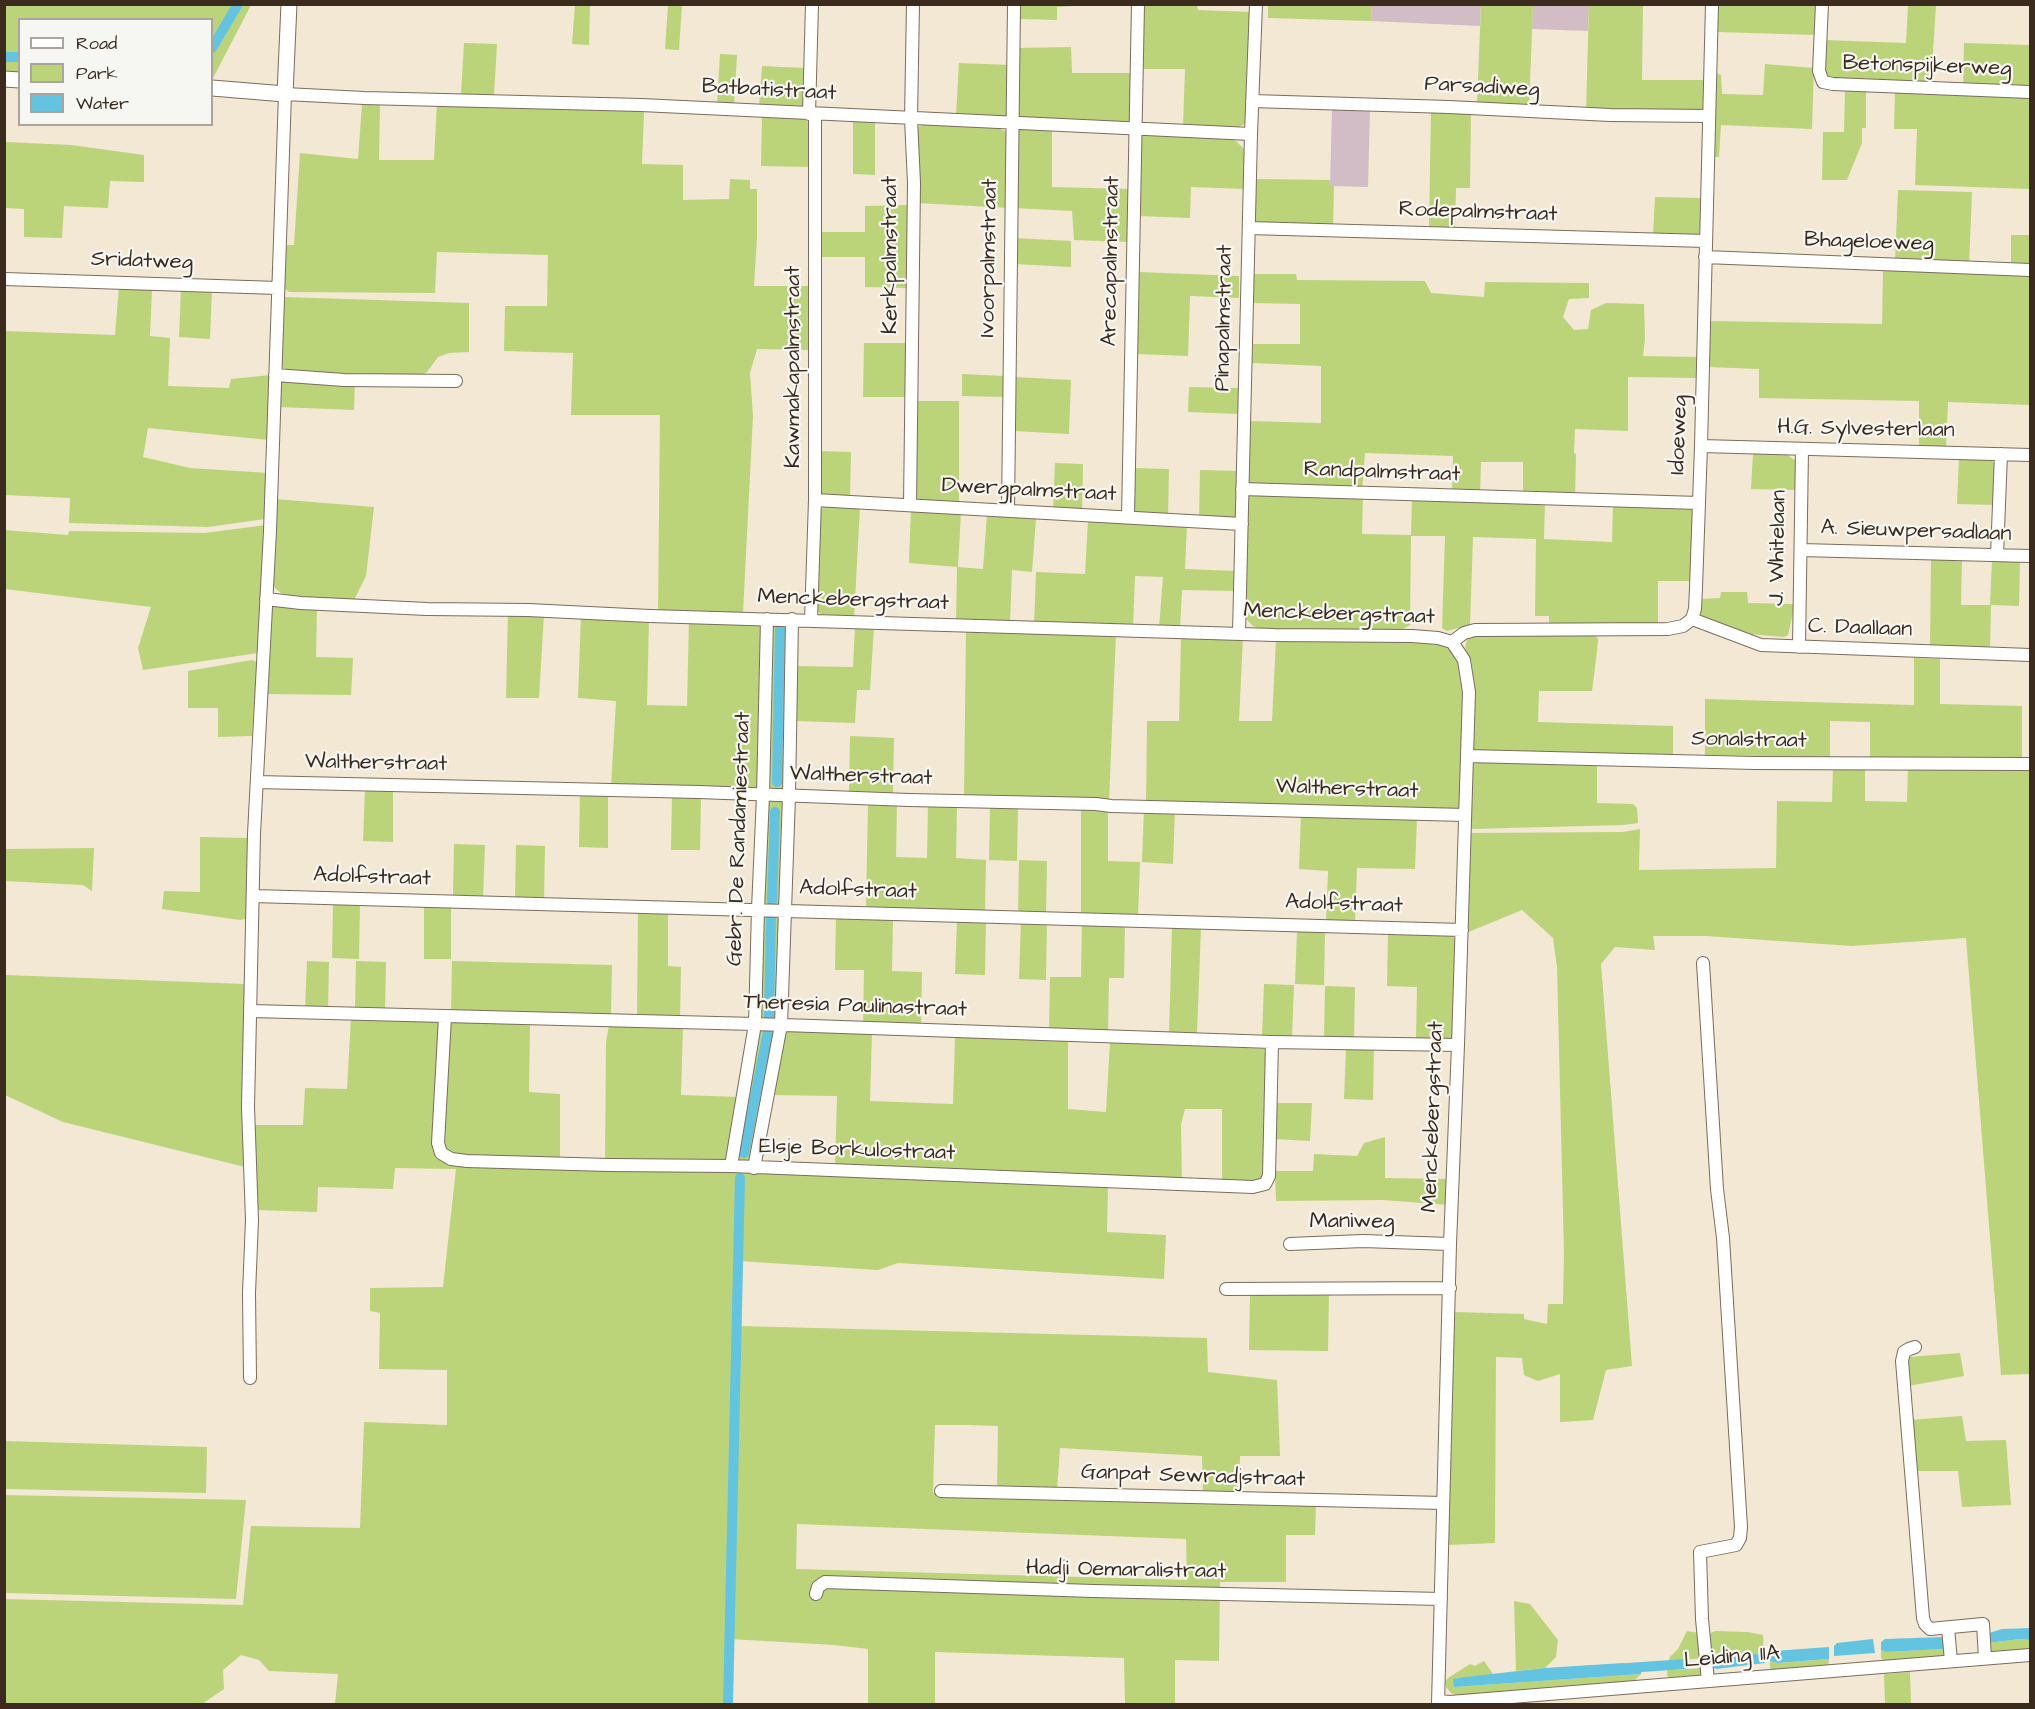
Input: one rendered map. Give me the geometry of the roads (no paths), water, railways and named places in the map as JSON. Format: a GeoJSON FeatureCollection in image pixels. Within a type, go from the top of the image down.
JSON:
{"type":"FeatureCollection","features":[{"type":"Feature","properties":{"kind":"street"},"geometry":{"type":"LineString","coordinates":[[250,1378],[249,1293],[252,1220],[249,1107],[253,896],[289,4]]}},
{"type":"Feature","properties":{"kind":"street"},"geometry":{"type":"LineString","coordinates":[[812,4],[812,114]]}},
{"type":"Feature","properties":{"kind":"street","name":"Kerkpalmstraat"},"geometry":{"type":"LineString","coordinates":[[910,505],[914,183],[911,119],[912,4]]}},
{"type":"Feature","properties":{"kind":"street","name":"Ivoorpalmstraat"},"geometry":{"type":"LineString","coordinates":[[1008,511],[1014,4]]}},
{"type":"Feature","properties":{"kind":"street","name":"Arecapalmstraat"},"geometry":{"type":"LineString","coordinates":[[1128,517],[1138,4]]}},
{"type":"Feature","properties":{"kind":"street","name":"Pinapalmstraat"},"geometry":{"type":"LineString","coordinates":[[1239,633],[1256,4]]}},
{"type":"Feature","properties":{"kind":"street","name":"Idoeweg"},"geometry":{"type":"LineString","coordinates":[[1692,619],[1695,609],[1701,446],[1712,4]]}},
{"type":"Feature","properties":{"kind":"street","name":"Betonspijkerweg"},"geometry":{"type":"LineString","coordinates":[[1822,4],[1819,71],[1823,82],[2031,92]]}},
{"type":"Feature","properties":{"kind":"street"},"geometry":{"type":"LineString","coordinates":[[213,88],[285,94]]}},
{"type":"Feature","properties":{"kind":"street","name":"Batbatistraat"},"geometry":{"type":"LineString","coordinates":[[285,94],[629,105],[1251,134]]}},
{"type":"Feature","properties":{"kind":"street","name":"Parsadiweg"},"geometry":{"type":"LineString","coordinates":[[1252,101],[1610,115],[1709,116]]}},
{"type":"Feature","properties":{"kind":"street","name":"Kawmakapalmstraat"},"geometry":{"type":"LineString","coordinates":[[811,620],[814,500],[812,114]]}},
{"type":"Feature","properties":{"kind":"street","name":"Rodepalmstraat"},"geometry":{"type":"LineString","coordinates":[[1249,228],[1706,240]]}},
{"type":"Feature","properties":{"kind":"street","name":"Bhageloeweg"},"geometry":{"type":"LineString","coordinates":[[1705,256],[2031,270]]}},
{"type":"Feature","properties":{"kind":"street","name":"Sridatweg"},"geometry":{"type":"LineString","coordinates":[[4,279],[278,288]]}},
{"type":"Feature","properties":{"kind":"street"},"geometry":{"type":"LineString","coordinates":[[275,375],[344,380],[456,381]]}},
{"type":"Feature","properties":{"kind":"street","name":"H.G. Sylvesterlaan"},"geometry":{"type":"LineString","coordinates":[[1701,446],[2031,455]]}},
{"type":"Feature","properties":{"kind":"street","name":"J. Whitelaan"},"geometry":{"type":"LineString","coordinates":[[1798,647],[1802,450]]}},
{"type":"Feature","properties":{"kind":"street"},"geometry":{"type":"LineString","coordinates":[[1997,555],[2001,454]]}},
{"type":"Feature","properties":{"kind":"street","name":"Randpalmstraat"},"geometry":{"type":"LineString","coordinates":[[1242,489],[1699,503]]}},
{"type":"Feature","properties":{"kind":"street","name":"Dwergpalmstraat"},"geometry":{"type":"LineString","coordinates":[[814,500],[1242,524]]}},
{"type":"Feature","properties":{"kind":"street","name":"A. Sieuwpersadlaan"},"geometry":{"type":"LineString","coordinates":[[1801,550],[2031,556]]}},
{"type":"Feature","properties":{"kind":"street","name":"Menckebergstraat"},"geometry":{"type":"LineString","coordinates":[[266,599],[301,603],[650,616],[1286,635],[1412,636],[1438,638],[1452,642],[1464,660],[1469,692],[1450,1244],[1438,1703]]}},
{"type":"Feature","properties":{"kind":"street","name":"Gebr. De Randamiestraat"},"geometry":{"type":"LineString","coordinates":[[731,1166],[755,1024],[767,619]]}},
{"type":"Feature","properties":{"kind":"street","name":"Gebr. De Randamiestraat"},"geometry":{"type":"LineString","coordinates":[[754,1168],[781,1025],[786,910],[792,619]]}},
{"type":"Feature","properties":{"kind":"street"},"geometry":{"type":"LineString","coordinates":[[1452,642],[1464,633],[1475,630],[1668,629],[1683,626],[1692,619]]}},
{"type":"Feature","properties":{"kind":"street","name":"C. Daallaan"},"geometry":{"type":"LineString","coordinates":[[1692,619],[1761,645],[2031,655]]}},
{"type":"Feature","properties":{"kind":"street","name":"Sonalstraat"},"geometry":{"type":"LineString","coordinates":[[1467,756],[1766,763],[2031,764]]}},
{"type":"Feature","properties":{"kind":"street","name":"Waltherstraat"},"geometry":{"type":"LineString","coordinates":[[257,782],[699,792],[1465,815]]}},
{"type":"Feature","properties":{"kind":"street","name":"Adolfstraat"},"geometry":{"type":"LineString","coordinates":[[253,896],[1462,930]]}},
{"type":"Feature","properties":{"kind":"street"},"geometry":{"type":"LineString","coordinates":[[1703,963],[1716,1178],[1724,1238],[1741,1527],[1740,1538],[1736,1545],[1700,1552],[1702,1619],[1708,1679]]}},
{"type":"Feature","properties":{"kind":"street","name":"Theresia Paulinastraat"},"geometry":{"type":"LineString","coordinates":[[251,1011],[755,1024],[1272,1042],[1458,1045]]}},
{"type":"Feature","properties":{"kind":"street","name":"Elsje Borkulostraat"},"geometry":{"type":"LineString","coordinates":[[445,1017],[438,1143],[441,1153],[451,1159],[609,1165],[731,1166],[1253,1187],[1265,1184],[1269,1176],[1272,1042]]}},
{"type":"Feature","properties":{"kind":"street","name":"Maniweg"},"geometry":{"type":"LineString","coordinates":[[1290,1244],[1363,1241],[1450,1244]]}},
{"type":"Feature","properties":{"kind":"street"},"geometry":{"type":"LineString","coordinates":[[1226,1289],[1450,1288]]}},
{"type":"Feature","properties":{"kind":"street"},"geometry":{"type":"LineString","coordinates":[[1915,1347],[1904,1353],[1902,1361],[1923,1618],[1930,1629],[1948,1633],[1983,1624],[1984,1655]]}},
{"type":"Feature","properties":{"kind":"street","name":"Ganpat Sewradjstraat"},"geometry":{"type":"LineString","coordinates":[[941,1491],[1443,1503]]}},
{"type":"Feature","properties":{"kind":"street","name":"Hadji Oemaralistraat"},"geometry":{"type":"LineString","coordinates":[[816,1594],[818,1587],[825,1582],[1093,1592],[1441,1599]]}},
{"type":"Feature","properties":{"kind":"street"},"geometry":{"type":"LineString","coordinates":[[1948,1633],[1951,1658]]}},
{"type":"Feature","properties":{"kind":"street","name":"Leiding 11A"},"geometry":{"type":"LineString","coordinates":[[1438,1703],[1984,1655],[2031,1655]]}},
{"type":"Feature","properties":{"kind":"water"},"geometry":{"type":"Polygon","coordinates":[[[2030,1628],[2030,1640],[1987,1643],[1986,1634],[2002,1629],[2030,1628]]]}},
{"type":"Feature","properties":{"kind":"water"},"geometry":{"type":"Polygon","coordinates":[[[1943,1637],[1947,1647],[1943,1649],[1886,1652],[1881,1650],[1881,1642],[1885,1639],[1943,1637]]]}},
{"type":"Feature","properties":{"kind":"water"},"geometry":{"type":"Polygon","coordinates":[[[1873,1639],[1875,1653],[1834,1656],[1834,1646],[1837,1643],[1873,1639]]]}},
{"type":"Feature","properties":{"kind":"water"},"geometry":{"type":"Polygon","coordinates":[[[1829,1647],[1829,1659],[1777,1663],[1770,1661],[1770,1655],[1774,1651],[1829,1647]]]}},
{"type":"Feature","properties":{"kind":"water"},"geometry":{"type":"Polygon","coordinates":[[[1756,1654],[1764,1656],[1765,1663],[1716,1669],[1710,1666],[1710,1659],[1714,1657],[1756,1654]]]}},
{"type":"Feature","properties":{"kind":"water"},"geometry":{"type":"Polygon","coordinates":[[[1623,1663],[1641,1665],[1641,1674],[1454,1687],[1453,1679],[1545,1668],[1623,1663]]]}},
{"type":"Feature","properties":{"kind":"waterway"},"geometry":{"type":"LineString","coordinates":[[213,46],[238,4]]}},
{"type":"Feature","properties":{"kind":"waterway"},"geometry":{"type":"LineString","coordinates":[[4,57],[18,57]]}},
{"type":"Feature","properties":{"kind":"waterway"},"geometry":{"type":"LineString","coordinates":[[777,782],[780,629]]}},
{"type":"Feature","properties":{"kind":"waterway"},"geometry":{"type":"LineString","coordinates":[[772,901],[775,812]]}},
{"type":"Feature","properties":{"kind":"waterway"},"geometry":{"type":"LineString","coordinates":[[769,1016],[771,919]]}},
{"type":"Feature","properties":{"kind":"waterway"},"geometry":{"type":"LineString","coordinates":[[744,1153],[768,1032]]}},
{"type":"Feature","properties":{"kind":"waterway"},"geometry":{"type":"LineString","coordinates":[[728,1704],[740,1178]]}},
{"type":"Feature","properties":{"kind":"waterway"},"geometry":{"type":"LineString","coordinates":[[1628,1668],[1685,1664]]}}]}
